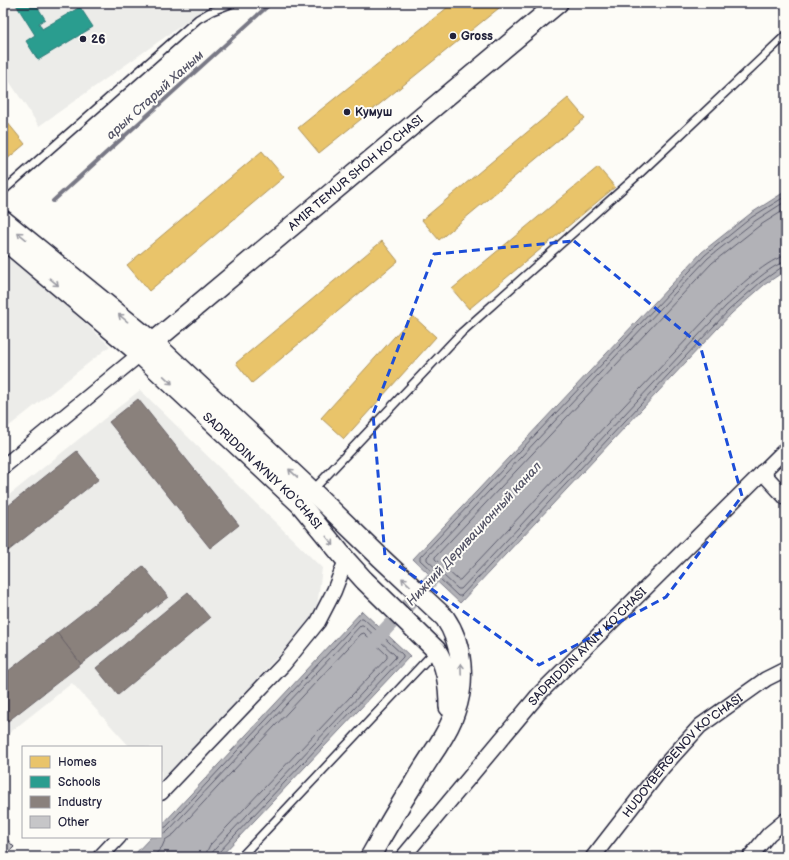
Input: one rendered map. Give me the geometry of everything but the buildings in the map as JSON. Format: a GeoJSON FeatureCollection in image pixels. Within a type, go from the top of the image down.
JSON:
{"type":"FeatureCollection","features":[{"type":"Feature","properties":{"kind":"main road","name":"AMIR TEMUR SHOH KO‘CHASI"},"geometry":{"type":"LineString","coordinates":[[147,348],[558,3]]}},
{"type":"Feature","properties":{"kind":"main road","name":"SADRIDDIN AYNIY KO‘CHASI"},"geometry":{"type":"LineString","coordinates":[[3,220],[147,348],[312,491],[445,618],[457,644],[461,664],[460,693],[456,712],[438,745],[390,820],[370,857]]}},
{"type":"Feature","properties":{"kind":"main road","name":"SADRIDDIN AYNIY KO‘CHASI"},"geometry":{"type":"LineString","coordinates":[[3,239],[147,348],[300,504],[364,580],[431,644],[440,656],[445,672],[449,701],[448,719],[445,731],[438,745]]}},
{"type":"Feature","properties":{"kind":"street","name":"AMIR TEMUR SHOH KO‘CHASI"},"geometry":{"type":"LineString","coordinates":[[3,467],[147,348]]}},
{"type":"Feature","properties":{"kind":"street","name":"SADRIDDIN AYNIY KO‘CHASI"},"geometry":{"type":"LineString","coordinates":[[403,857],[539,694],[786,449]]}},
{"type":"Feature","properties":{"kind":"street"},"geometry":{"type":"LineString","coordinates":[[762,472],[786,498]]}},
{"type":"Feature","properties":{"kind":"street"},"geometry":{"type":"LineString","coordinates":[[162,792],[283,665],[318,622],[334,591],[346,560]]}},
{"type":"Feature","properties":{"kind":"street","name":"HUDOYBERGENOV KO‘CHASI"},"geometry":{"type":"LineString","coordinates":[[593,857],[662,767],[700,726],[766,680],[786,669]]}},
{"type":"Feature","properties":{"kind":"street"},"geometry":{"type":"LineString","coordinates":[[750,857],[769,834],[786,820]]}},
{"type":"Feature","properties":{"kind":"street"},"geometry":{"type":"LineString","coordinates":[[100,857],[118,838]]}},
{"type":"Feature","properties":{"kind":"lane"},"geometry":{"type":"LineString","coordinates":[[3,191],[198,19],[212,10],[233,3]]}},
{"type":"Feature","properties":{"kind":"lane"},"geometry":{"type":"LineString","coordinates":[[312,491],[462,332],[636,176],[786,35]]}},
{"type":"Feature","properties":{"kind":"lane"},"geometry":{"type":"LineString","coordinates":[[241,857],[431,644]]}},
{"type":"Feature","properties":{"kind":"highlighted area"},"geometry":{"type":"Polygon","coordinates":[[[574,241],[700,345],[742,496],[666,597],[539,665],[385,556],[373,414],[434,254],[574,241]]]}},
{"type":"Feature","properties":{"kind":"shaded area","name":"26"},"geometry":{"type":"Polygon","coordinates":[[[3,3],[207,3],[209,6],[39,126],[3,72],[3,3]]]}},
{"type":"Feature","properties":{"kind":"shaded area"},"geometry":{"type":"Polygon","coordinates":[[[8,253],[110,346],[3,431],[3,257],[8,253]]]}},
{"type":"Feature","properties":{"kind":"shaded area"},"geometry":{"type":"Polygon","coordinates":[[[140,390],[322,568],[316,615],[162,782],[162,746],[129,746],[72,683],[3,738],[3,500],[140,390]]]}},
{"type":"Feature","properties":{"kind":"water"},"geometry":{"type":"Polygon","coordinates":[[[786,191],[786,270],[764,285],[732,313],[460,603],[413,559],[702,252],[750,214],[786,191]]]}},
{"type":"Feature","properties":{"kind":"water"},"geometry":{"type":"Polygon","coordinates":[[[362,611],[410,656],[220,857],[132,857],[150,838],[162,838],[162,825],[362,611]]]}},
{"type":"Feature","properties":{"kind":"waterway","name":"арык Старый Ханым"},"geometry":{"type":"LineString","coordinates":[[53,201],[271,3]]}},
{"type":"Feature","properties":{"kind":"waterway","name":"Нижний Деривационный канал"},"geometry":{"type":"LineString","coordinates":[[370,646],[446,564]]}},
{"type":"Feature","properties":{"kind":"place","name":"Gross"},"geometry":{"type":"Point","coordinates":[453,36]}},
{"type":"Feature","properties":{"kind":"place","name":"26"},"geometry":{"type":"Point","coordinates":[83,39]}},
{"type":"Feature","properties":{"kind":"place","name":"Кумуш"},"geometry":{"type":"Point","coordinates":[347,112]}}]}
